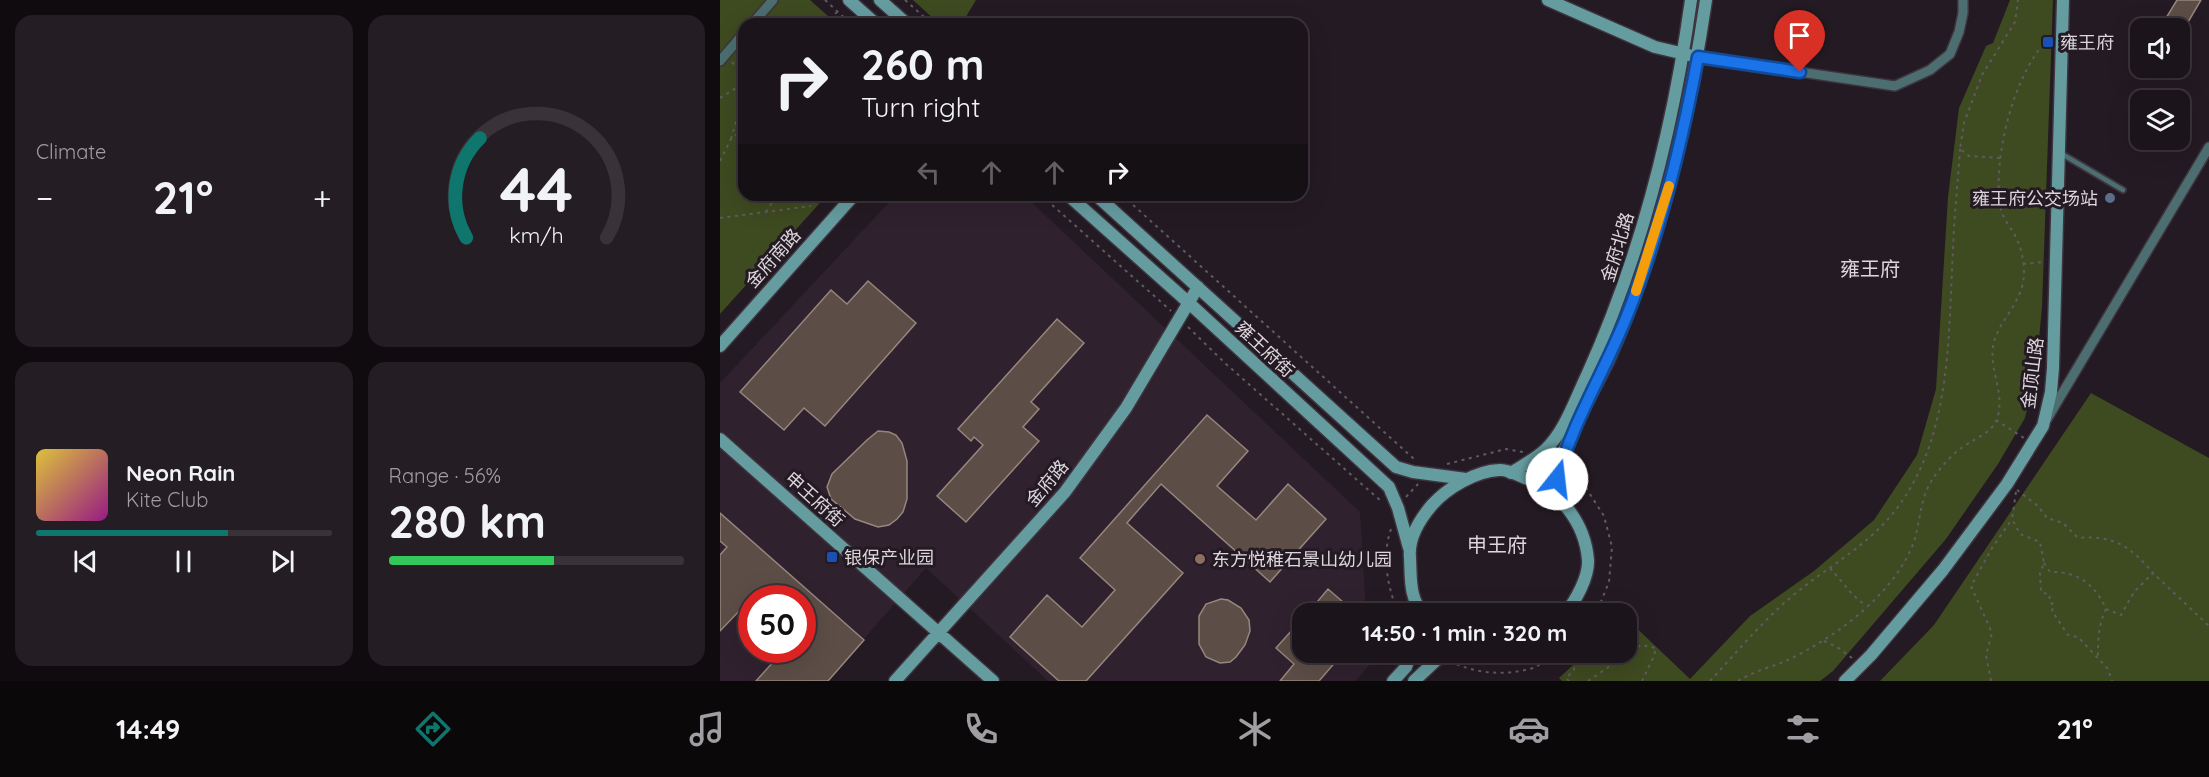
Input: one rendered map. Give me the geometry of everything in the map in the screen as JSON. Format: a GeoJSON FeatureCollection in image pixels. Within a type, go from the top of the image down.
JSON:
{"type":"FeatureCollection","features":[{"type":"Feature","properties":{"kind":"main road"},"geometry":{"type":"LineString","coordinates":[[849,0],[869,18]]}},
{"type":"Feature","properties":{"kind":"main road"},"geometry":{"type":"LineString","coordinates":[[880,0],[900,18]]}},
{"type":"Feature","properties":{"kind":"main road"},"geometry":{"type":"LineString","coordinates":[[1548,0],[1655,47],[1698,57]]}},
{"type":"Feature","properties":{"kind":"main road","name":"金府北路"},"geometry":{"type":"LineString","coordinates":[[1511,473],[1546,449],[1566,420],[1618,302],[1637,248],[1663,151],[1692,0]]}},
{"type":"Feature","properties":{"kind":"main road","name":"金府北路"},"geometry":{"type":"LineString","coordinates":[[1566,504],[1557,479],[1565,449],[1610,357],[1646,264],[1672,175],[1698,57],[1706,0]]}},
{"type":"Feature","properties":{"kind":"main road","name":"金顶山路"},"geometry":{"type":"LineString","coordinates":[[1845,681],[1943,570],[2007,484],[2043,426],[2053,368],[2063,0]]}},
{"type":"Feature","properties":{"kind":"main road","name":"金府南路"},"geometry":{"type":"LineString","coordinates":[[720,346],[849,201]]}},
{"type":"Feature","properties":{"kind":"main road","name":"雍王府街"},"geometry":{"type":"LineString","coordinates":[[1075,201],[1389,487],[1398,508],[1409,548],[1413,594],[1416,603]]}},
{"type":"Feature","properties":{"kind":"main road","name":"雍王府街"},"geometry":{"type":"LineString","coordinates":[[1103,201],[1396,467],[1413,472],[1466,479]]}},
{"type":"Feature","properties":{"kind":"main road","name":"金府路"},"geometry":{"type":"LineString","coordinates":[[895,681],[1065,492],[1126,408],[1198,287]]}},
{"type":"Feature","properties":{"kind":"main road","name":"申王府街"},"geometry":{"type":"LineString","coordinates":[[720,439],[993,681]]}},
{"type":"Feature","properties":{"kind":"main road"},"geometry":{"type":"LineString","coordinates":[[1409,548],[1421,518],[1439,498],[1466,479],[1500,470],[1511,473],[1540,483],[1566,504],[1585,542],[1588,562],[1580,590],[1572,603]]}},
{"type":"Feature","properties":{"kind":"main road"},"geometry":{"type":"LineString","coordinates":[[1393,681],[1407,663]]}},
{"type":"Feature","properties":{"kind":"main road"},"geometry":{"type":"LineString","coordinates":[[1414,681],[1433,663]]}},
{"type":"Feature","properties":{"kind":"street"},"geometry":{"type":"LineString","coordinates":[[757,18],[773,0]]}},
{"type":"Feature","properties":{"kind":"street"},"geometry":{"type":"LineString","coordinates":[[1698,57],[1895,86],[1930,70],[1950,54],[1959,32],[1963,0]]}},
{"type":"Feature","properties":{"kind":"street"},"geometry":{"type":"LineString","coordinates":[[722,58],[738,40]]}},
{"type":"Feature","properties":{"kind":"street"},"geometry":{"type":"LineString","coordinates":[[2043,426],[2209,147]]}},
{"type":"Feature","properties":{"kind":"lane"},"geometry":{"type":"LineString","coordinates":[[2060,152],[2123,190]]}},
{"type":"Feature","properties":{"kind":"path"},"geometry":{"type":"LineString","coordinates":[[825,0],[845,18]]}},
{"type":"Feature","properties":{"kind":"path"},"geometry":{"type":"LineString","coordinates":[[905,0],[925,18]]}},
{"type":"Feature","properties":{"kind":"path"},"geometry":{"type":"LineString","coordinates":[[1710,681],[1775,610],[1871,537],[1895,512],[1925,462],[1941,402],[1946,364],[1954,224],[1964,123],[1982,75],[2015,22],[2018,0]]}},
{"type":"Feature","properties":{"kind":"path"},"geometry":{"type":"LineString","coordinates":[[830,18],[838,11]]}},
{"type":"Feature","properties":{"kind":"path"},"geometry":{"type":"LineString","coordinates":[[1738,681],[1824,641],[1891,582],[1911,549],[1922,500],[1932,480],[1963,447],[1992,428],[1996,420],[2000,403],[1994,372],[1993,345],[2022,288],[2024,272],[2018,240],[2001,210],[1998,179],[2000,158],[2011,107],[2031,59],[2042,44],[2062,27]]}},
{"type":"Feature","properties":{"kind":"path"},"geometry":{"type":"LineString","coordinates":[[722,58],[738,71]]}},
{"type":"Feature","properties":{"kind":"path"},"geometry":{"type":"LineString","coordinates":[[720,98],[738,87]]}},
{"type":"Feature","properties":{"kind":"path"},"geometry":{"type":"LineString","coordinates":[[720,160],[731,139],[738,115]]}},
{"type":"Feature","properties":{"kind":"path"},"geometry":{"type":"LineString","coordinates":[[731,139],[738,134]]}},
{"type":"Feature","properties":{"kind":"path"},"geometry":{"type":"LineString","coordinates":[[1960,149],[1969,156],[2000,158]]}},
{"type":"Feature","properties":{"kind":"path"},"geometry":{"type":"LineString","coordinates":[[765,212],[773,201]]}},
{"type":"Feature","properties":{"kind":"path","name":"雍王府街"},"geometry":{"type":"LineString","coordinates":[[1048,201],[1180,319],[1226,364],[1384,503]]}},
{"type":"Feature","properties":{"kind":"path","name":"雍王府街"},"geometry":{"type":"LineString","coordinates":[[1129,201],[1414,459]]}},
{"type":"Feature","properties":{"kind":"path"},"geometry":{"type":"LineString","coordinates":[[720,218],[811,206]]}},
{"type":"Feature","properties":{"kind":"path"},"geometry":{"type":"LineString","coordinates":[[2023,264],[2057,261]]}},
{"type":"Feature","properties":{"kind":"path"},"geometry":{"type":"LineString","coordinates":[[1996,420],[2032,443]]}},
{"type":"Feature","properties":{"kind":"path"},"geometry":{"type":"LineString","coordinates":[[1991,681],[1986,655],[1992,633],[1971,586],[1992,548],[2012,519],[2017,490],[2038,506],[2047,518],[2063,523],[2078,538],[2096,536],[2117,541],[2137,555],[2209,627]]}},
{"type":"Feature","properties":{"kind":"path"},"geometry":{"type":"LineString","coordinates":[[2012,519],[2019,534],[2040,542],[2044,563],[2050,572],[2065,571],[2086,582],[2101,598],[2106,609],[2121,615],[2133,592],[2154,573]]}},
{"type":"Feature","properties":{"kind":"path"},"geometry":{"type":"LineString","coordinates":[[2044,563],[2040,573],[2041,592],[2050,595],[2049,601],[2054,605],[2052,611],[2062,629],[2068,635],[2078,637],[2108,669],[2112,681]]}},
{"type":"Feature","properties":{"kind":"path"},"geometry":{"type":"LineString","coordinates":[[1830,568],[1853,595],[1866,606]]}},
{"type":"Feature","properties":{"kind":"path"},"geometry":{"type":"LineString","coordinates":[[2098,658],[2098,637],[2106,609]]}},
{"type":"Feature","properties":{"kind":"path"},"geometry":{"type":"LineString","coordinates":[[1824,641],[1837,646],[1861,665]]}},
{"type":"Feature","properties":{"kind":"path"},"geometry":{"type":"LineString","coordinates":[[1588,681],[1641,645],[1656,648],[1642,681]]}},
{"type":"Feature","properties":{"kind":"path"},"geometry":{"type":"LineString","coordinates":[[1455,663],[1490,674],[1534,667],[1540,663]]}},
{"type":"Feature","properties":{"kind":"path"},"geometry":{"type":"LineString","coordinates":[[1569,681],[1566,678],[1574,669],[1575,663]]}},
{"type":"Feature","properties":{"kind":"shaded area"},"geometry":{"type":"Polygon","coordinates":[[[890,201],[1030,201],[1360,512],[1365,603],[1292,603],[1292,663],[1369,663],[1369,666],[1355,681],[1048,681],[926,568],[827,681],[720,681],[720,383],[890,201]]]}},
{"type":"Feature","properties":{"kind":"green space"},"geometry":{"type":"Polygon","coordinates":[[[720,0],[810,0],[830,18],[738,18],[738,201],[822,201],[720,314],[720,0]]]}},
{"type":"Feature","properties":{"kind":"green space"},"geometry":{"type":"Polygon","coordinates":[[[913,0],[976,0],[965,18],[933,18],[913,0]]]}},
{"type":"Feature","properties":{"kind":"green space"},"geometry":{"type":"Polygon","coordinates":[[[2010,0],[2053,0],[2042,307],[2036,372],[2025,418],[1998,464],[1946,539],[1833,671],[1820,681],[1562,681],[1559,678],[1575,663],[1637,663],[1637,628],[1690,679],[1750,616],[1814,571],[1874,520],[1917,455],[1936,389],[1948,197],[1959,108],[1986,46],[1993,43],[2010,0]]]}},
{"type":"Feature","properties":{"kind":"green space"},"geometry":{"type":"Polygon","coordinates":[[[2091,393],[2209,458],[2209,681],[1880,681],[1934,625],[2091,393]]]}},
{"type":"Feature","properties":{"kind":"building"},"geometry":{"type":"Polygon","coordinates":[[[2177,0],[2201,0],[2190,19],[2166,18],[2177,0]]]}},
{"type":"Feature","properties":{"kind":"building"},"geometry":{"type":"Polygon","coordinates":[[[868,281],[916,323],[825,426],[804,408],[784,430],[740,392],[831,290],[847,304],[868,281]]]}},
{"type":"Feature","properties":{"kind":"building"},"geometry":{"type":"Polygon","coordinates":[[[1057,319],[1084,343],[1031,402],[1039,409],[1023,427],[1039,441],[966,522],[937,496],[983,445],[974,437],[971,441],[958,429],[1057,319]]]}},
{"type":"Feature","properties":{"kind":"building"},"geometry":{"type":"Polygon","coordinates":[[[1207,415],[1248,451],[1217,486],[1256,520],[1288,484],[1326,519],[1270,582],[1161,484],[1127,523],[1183,573],[1086,681],[1059,681],[1010,637],[1047,595],[1082,627],[1115,590],[1080,558],[1207,415]]]}},
{"type":"Feature","properties":{"kind":"building"},"geometry":{"type":"Polygon","coordinates":[[[878,431],[896,435],[902,443],[907,461],[907,499],[903,512],[897,519],[889,525],[878,527],[855,519],[831,499],[827,487],[832,474],[878,431]]]}},
{"type":"Feature","properties":{"kind":"building"},"geometry":{"type":"Polygon","coordinates":[[[720,513],[802,585],[738,585],[738,612],[720,631],[720,555],[727,547],[720,541],[720,513]]]}},
{"type":"Feature","properties":{"kind":"building"},"geometry":{"type":"Polygon","coordinates":[[[1328,589],[1344,603],[1316,603],[1328,589]]]}},
{"type":"Feature","properties":{"kind":"building"},"geometry":{"type":"Polygon","coordinates":[[[816,598],[864,640],[828,681],[756,681],[772,663],[816,663],[816,598]]]}},
{"type":"Feature","properties":{"kind":"building"},"geometry":{"type":"Polygon","coordinates":[[[1221,599],[1228,600],[1241,608],[1249,620],[1250,631],[1245,645],[1236,657],[1230,662],[1220,663],[1206,657],[1199,644],[1199,616],[1206,604],[1221,599]]]}},
{"type":"Feature","properties":{"kind":"building"},"geometry":{"type":"Polygon","coordinates":[[[1292,630],[1292,662],[1276,648],[1292,630]]]}},
{"type":"Feature","properties":{"kind":"building"},"geometry":{"type":"Polygon","coordinates":[[[1335,663],[1319,681],[1280,681],[1294,664],[1335,663]]]}},
{"type":"Feature","properties":{"kind":"slow traffic"},"geometry":{"type":"LineString","coordinates":[[1636,291],[1669,186]]}},
{"type":"Feature","properties":{"kind":"place","name":"雍王府"},"geometry":{"type":"Point","coordinates":[2048,42]}},
{"type":"Feature","properties":{"kind":"place","name":"雍王府公交场站"},"geometry":{"type":"Point","coordinates":[2110,198]}},
{"type":"Feature","properties":{"kind":"place","name":"银保产业园"},"geometry":{"type":"Point","coordinates":[832,557]}},
{"type":"Feature","properties":{"kind":"place","name":"东方悦稚石景山幼儿园"},"geometry":{"type":"Point","coordinates":[1200,559]}},
{"type":"Feature","properties":{"kind":"district","name":"雍王府"},"geometry":{"type":"Point","coordinates":[1870,268]}},
{"type":"Feature","properties":{"kind":"district","name":"申王府"},"geometry":{"type":"Point","coordinates":[1497,544]}},
{"type":"Feature","properties":{"kind":"route"},"geometry":{"type":"LineString","coordinates":[[1557,479],[1565,449],[1610,357],[1649,253],[1672,175],[1698,57],[1800,72]]}}]}
